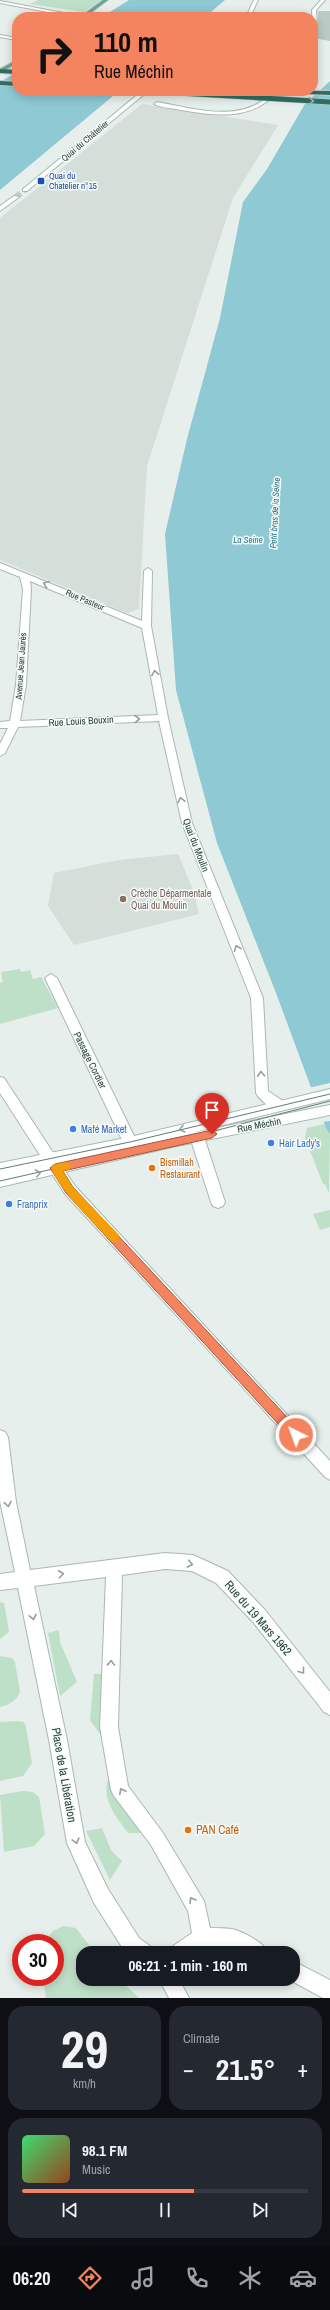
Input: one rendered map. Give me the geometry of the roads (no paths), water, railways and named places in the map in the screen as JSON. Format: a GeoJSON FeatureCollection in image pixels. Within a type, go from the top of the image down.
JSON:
{"type":"FeatureCollection","features":[{"type":"Feature","properties":{"kind":"highway"},"geometry":{"type":"LineString","coordinates":[[0,71],[12,72]]}},
{"type":"Feature","properties":{"kind":"highway"},"geometry":{"type":"LineString","coordinates":[[0,83],[12,84]]}},
{"type":"Feature","properties":{"kind":"highway"},"geometry":{"type":"LineString","coordinates":[[318,89],[330,90]]}},
{"type":"Feature","properties":{"kind":"highway"},"geometry":{"type":"LineString","coordinates":[[318,92],[330,93]]}},
{"type":"Feature","properties":{"kind":"highway"},"geometry":{"type":"LineString","coordinates":[[229,96],[330,102]]}},
{"type":"Feature","properties":{"kind":"main road"},"geometry":{"type":"LineString","coordinates":[[89,12],[106,0]]}},
{"type":"Feature","properties":{"kind":"main road"},"geometry":{"type":"LineString","coordinates":[[0,71],[12,64]]}},
{"type":"Feature","properties":{"kind":"street"},"geometry":{"type":"LineString","coordinates":[[250,12],[256,0]]}},
{"type":"Feature","properties":{"kind":"street"},"geometry":{"type":"LineString","coordinates":[[314,12],[314,10],[323,0]]}},
{"type":"Feature","properties":{"kind":"street"},"geometry":{"type":"LineString","coordinates":[[0,2],[58,12]]}},
{"type":"Feature","properties":{"kind":"street"},"geometry":{"type":"LineString","coordinates":[[0,36],[12,38]]}},
{"type":"Feature","properties":{"kind":"street","name":"Quai du Châtelier"},"geometry":{"type":"LineString","coordinates":[[24,190],[139,96]]}},
{"type":"Feature","properties":{"kind":"street"},"geometry":{"type":"LineString","coordinates":[[157,104],[211,113],[244,111],[259,106],[270,96]]}},
{"type":"Feature","properties":{"kind":"street"},"geometry":{"type":"LineString","coordinates":[[0,209],[16,196]]}},
{"type":"Feature","properties":{"kind":"street","name":"Rue Pasteur"},"geometry":{"type":"LineString","coordinates":[[0,566],[146,626]]}},
{"type":"Feature","properties":{"kind":"street","name":"Quai du Moulin"},"geometry":{"type":"LineString","coordinates":[[148,571],[146,626],[163,718],[187,823],[257,998],[262,1093],[278,1105]]}},
{"type":"Feature","properties":{"kind":"street","name":"Avenue Jean Jaurès"},"geometry":{"type":"LineString","coordinates":[[0,753],[15,724],[21,685],[27,589],[24,575]]}},
{"type":"Feature","properties":{"kind":"street","name":"Rue Louis Bouxin"},"geometry":{"type":"LineString","coordinates":[[0,725],[163,718]]}},
{"type":"Feature","properties":{"kind":"street","name":"Passage Cordier"},"geometry":{"type":"LineString","coordinates":[[50,978],[130,1142]]}},
{"type":"Feature","properties":{"kind":"street"},"geometry":{"type":"LineString","coordinates":[[0,1082],[70,1190],[330,1472]]}},
{"type":"Feature","properties":{"kind":"street","name":"Rue Méchin"},"geometry":{"type":"LineString","coordinates":[[0,1182],[52,1164],[130,1142],[278,1105],[330,1094]]}},
{"type":"Feature","properties":{"kind":"street","name":"Rue Méchin"},"geometry":{"type":"LineString","coordinates":[[0,1169],[52,1164],[330,1110]]}},
{"type":"Feature","properties":{"kind":"street"},"geometry":{"type":"LineString","coordinates":[[197,1137],[218,1202]]}},
{"type":"Feature","properties":{"kind":"street","name":"Place de la Libération"},"geometry":{"type":"LineString","coordinates":[[0,1437],[8,1502],[23,1580],[32,1612],[56,1732],[76,1843],[101,1896],[133,1946]]}},
{"type":"Feature","properties":{"kind":"street","name":"Rue du 19 Mars 1962"},"geometry":{"type":"LineString","coordinates":[[0,1582],[172,1561],[193,1563],[222,1577],[259,1616],[330,1706]]}},
{"type":"Feature","properties":{"kind":"street"},"geometry":{"type":"LineString","coordinates":[[114,1567],[109,1727],[120,1790],[157,1839],[197,1908],[202,1937]]}},
{"type":"Feature","properties":{"kind":"street"},"geometry":{"type":"LineString","coordinates":[[190,1946],[202,1937],[233,1939],[246,1946]]}},
{"type":"Feature","properties":{"kind":"street"},"geometry":{"type":"LineString","coordinates":[[300,1975],[330,1991]]}},
{"type":"Feature","properties":{"kind":"street"},"geometry":{"type":"LineString","coordinates":[[173,1986],[179,1998]]}},
{"type":"Feature","properties":{"kind":"water"},"geometry":{"type":"Polygon","coordinates":[[[129,0],[225,0],[211,12],[110,12],[129,0]]]}},
{"type":"Feature","properties":{"kind":"water"},"geometry":{"type":"Polygon","coordinates":[[[12,75],[12,96],[113,96],[0,190],[0,82],[12,75]]]}},
{"type":"Feature","properties":{"kind":"water","name":"La Seine"},"geometry":{"type":"Polygon","coordinates":[[[330,81],[330,1134],[326,1128],[276,993],[217,843],[176,690],[165,534],[187,439],[220,318],[243,202],[267,169],[305,104],[314,96],[318,96],[318,92],[330,81]]]}},
{"type":"Feature","properties":{"kind":"tunnel"},"geometry":{"type":"LineString","coordinates":[[16,197],[25,190]]}},
{"type":"Feature","properties":{"kind":"tram line"},"geometry":{"type":"LineString","coordinates":[[0,1169],[130,1142],[330,1094]]}},
{"type":"Feature","properties":{"kind":"tram line"},"geometry":{"type":"LineString","coordinates":[[0,1181],[172,1142],[330,1101]]}},
{"type":"Feature","properties":{"kind":"place","name":"Quai du Chatelier n°15"},"geometry":{"type":"Point","coordinates":[41,181]}},
{"type":"Feature","properties":{"kind":"place","name":"Crèche Déparmentale Quai du Moulin"},"geometry":{"type":"Point","coordinates":[123,899]}},
{"type":"Feature","properties":{"kind":"place","name":"Mafé Market"},"geometry":{"type":"Point","coordinates":[73,1129]}},
{"type":"Feature","properties":{"kind":"place","name":"Hair Lady's"},"geometry":{"type":"Point","coordinates":[271,1143]}},
{"type":"Feature","properties":{"kind":"place","name":"Bismillah Restaurant"},"geometry":{"type":"Point","coordinates":[152,1168]}},
{"type":"Feature","properties":{"kind":"place","name":"Franprix"},"geometry":{"type":"Point","coordinates":[9,1204]}},
{"type":"Feature","properties":{"kind":"place","name":"PAN Café"},"geometry":{"type":"Point","coordinates":[188,1830]}},
{"type":"Feature","properties":{"kind":"water label","name":"Petit bras de la Seine"},"geometry":{"type":"Point","coordinates":[275,513]}}]}
